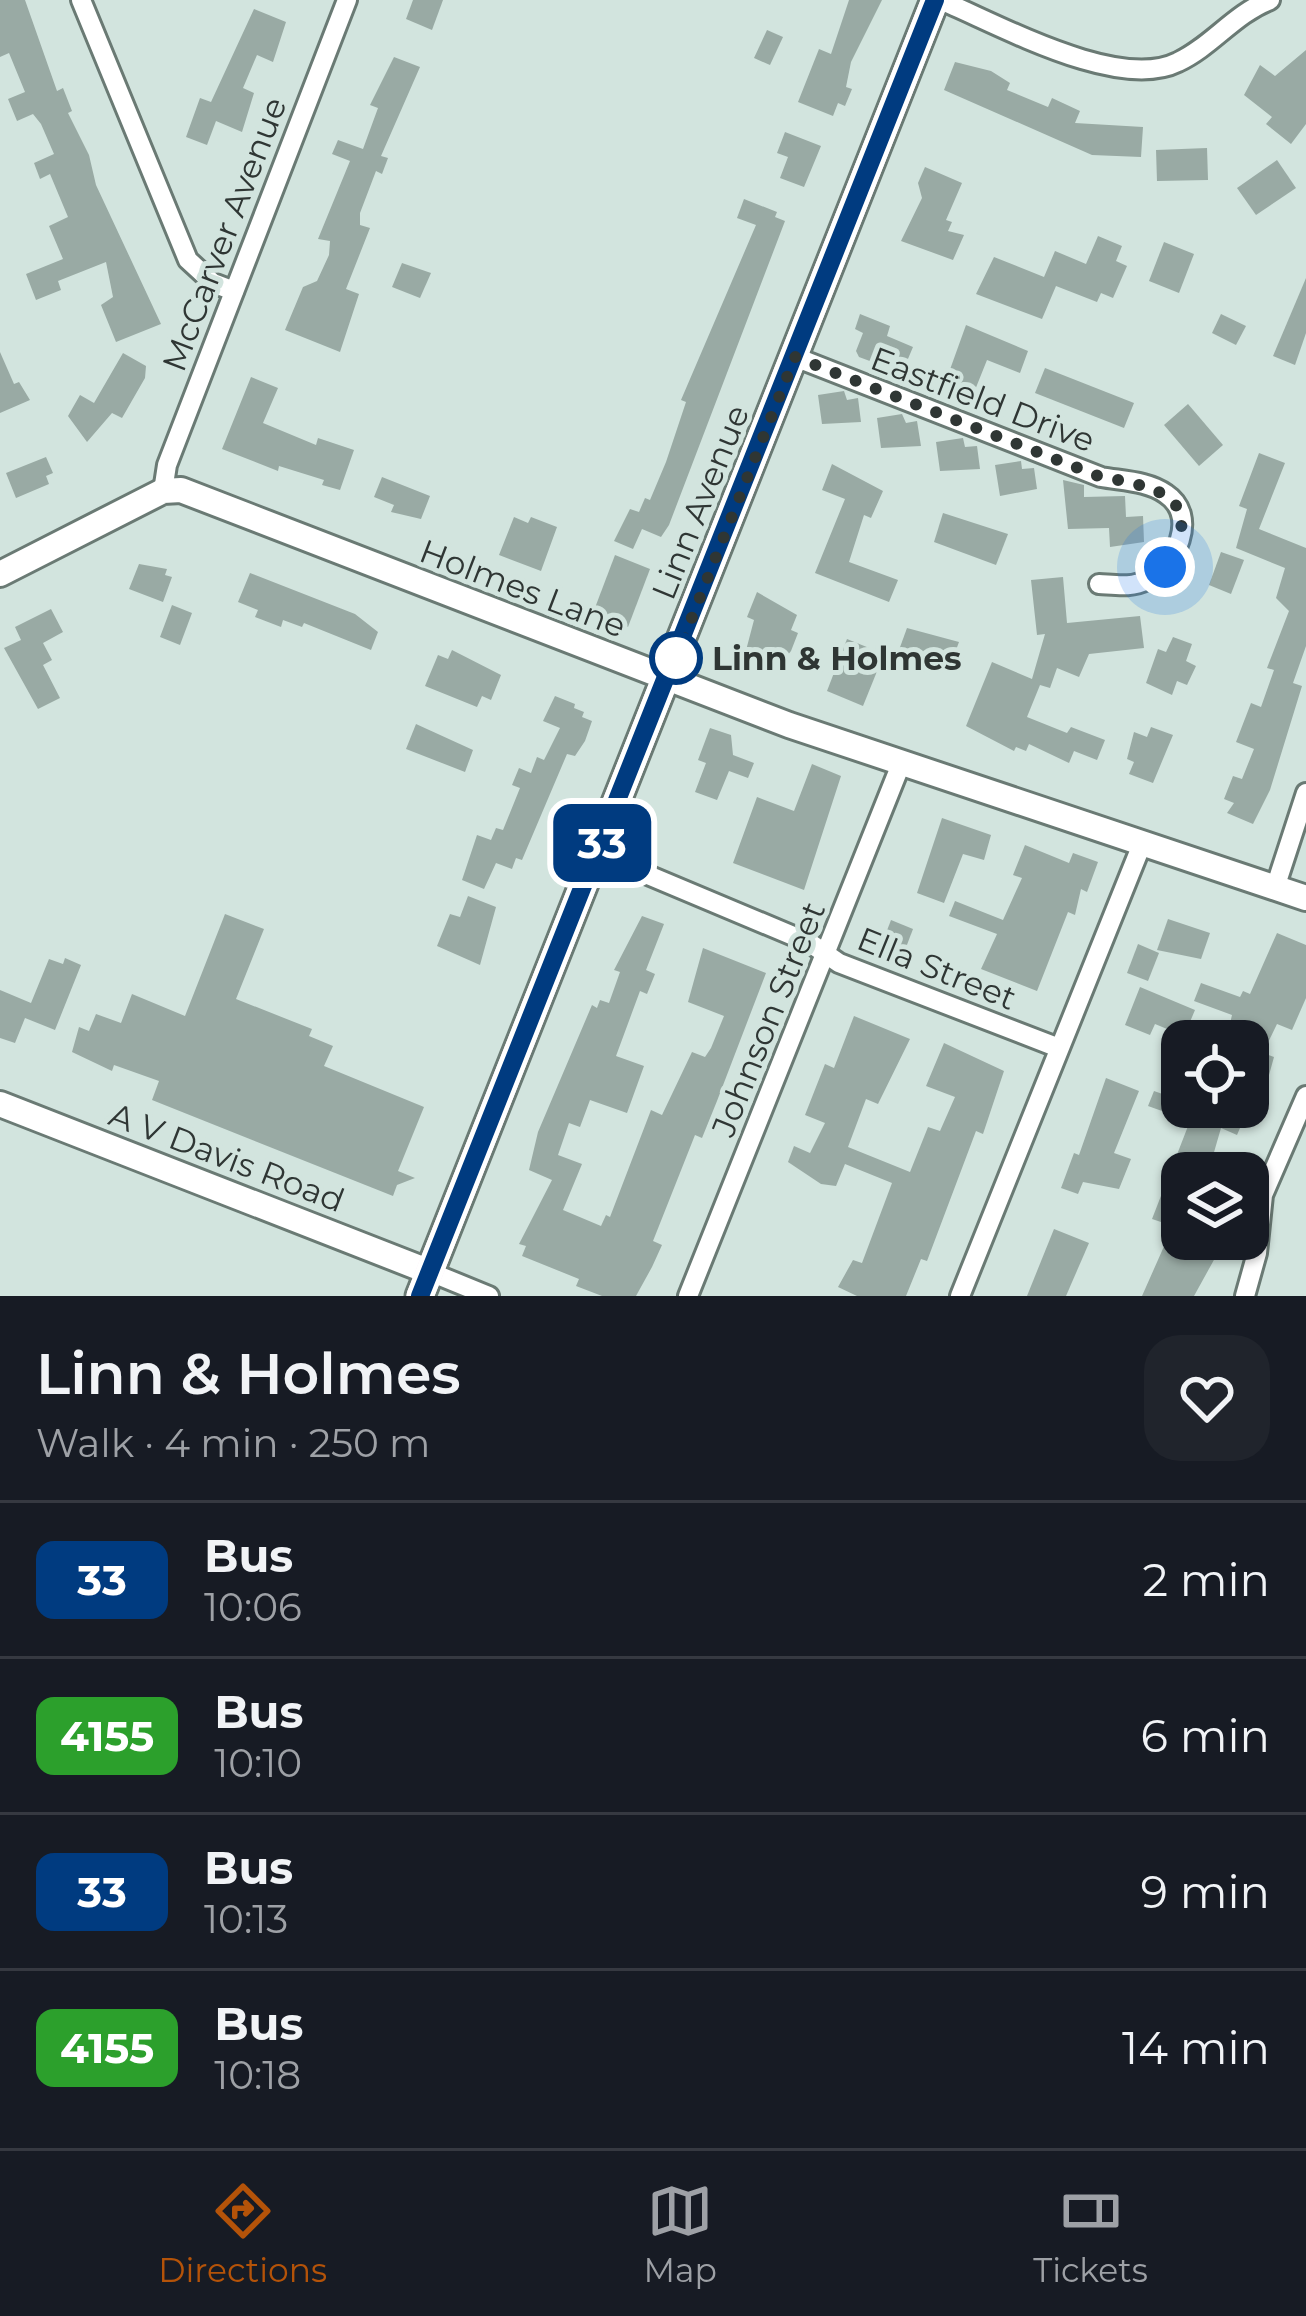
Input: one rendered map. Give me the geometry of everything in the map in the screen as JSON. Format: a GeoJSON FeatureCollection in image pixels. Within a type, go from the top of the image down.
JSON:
{"type":"FeatureCollection","features":[{"type":"Feature","properties":{"kind":"main road","name":"Linn Avenue"},"geometry":{"type":"LineString","coordinates":[[425,1284],[938,0]]}},
{"type":"Feature","properties":{"kind":"street"},"geometry":{"type":"LineString","coordinates":[[81,0],[188,260],[213,283],[234,291]]}},
{"type":"Feature","properties":{"kind":"street","name":"McCarver Avenue"},"geometry":{"type":"LineString","coordinates":[[164,491],[167,465],[347,0]]}},
{"type":"Feature","properties":{"kind":"street"},"geometry":{"type":"LineString","coordinates":[[938,0],[1126,71],[1179,62],[1244,12],[1270,0]]}},
{"type":"Feature","properties":{"kind":"street","name":"Eastfield Drive"},"geometry":{"type":"LineString","coordinates":[[795,357],[1101,477],[1155,479],[1182,516],[1180,544],[1165,567],[1147,580],[1099,584]]}},
{"type":"Feature","properties":{"kind":"street","name":"Holmes Lane"},"geometry":{"type":"LineString","coordinates":[[164,491],[182,490],[668,680],[901,764],[1306,898]]}},
{"type":"Feature","properties":{"kind":"street"},"geometry":{"type":"LineString","coordinates":[[0,574],[164,491]]}},
{"type":"Feature","properties":{"kind":"street","name":"Johnson Street"},"geometry":{"type":"LineString","coordinates":[[688,1296],[901,764]]}},
{"type":"Feature","properties":{"kind":"street"},"geometry":{"type":"LineString","coordinates":[[1275,888],[1306,793]]}},
{"type":"Feature","properties":{"kind":"street"},"geometry":{"type":"LineString","coordinates":[[960,1296],[1142,844]]}},
{"type":"Feature","properties":{"kind":"street","name":"Ella Street"},"geometry":{"type":"LineString","coordinates":[[598,854],[826,955],[1059,1048]]}},
{"type":"Feature","properties":{"kind":"street"},"geometry":{"type":"LineString","coordinates":[[1245,1296],[1257,1253],[1263,1196],[1306,1096]]}},
{"type":"Feature","properties":{"kind":"street","name":"A V Davis Road"},"geometry":{"type":"LineString","coordinates":[[0,1104],[425,1284]]}},
{"type":"Feature","properties":{"kind":"street"},"geometry":{"type":"LineString","coordinates":[[425,1284],[489,1296]]}},
{"type":"Feature","properties":{"kind":"building"},"geometry":{"type":"Polygon","coordinates":[[[0,0],[25,0],[57,91],[63,88],[72,111],[68,113],[89,155],[96,185],[161,324],[116,342],[101,305],[113,297],[106,262],[58,281],[61,290],[36,300],[26,274],[63,259],[49,226],[68,217],[50,174],[40,179],[34,163],[54,154],[41,124],[33,114],[17,121],[8,99],[25,92],[9,53],[0,57],[0,0]]]}},
{"type":"Feature","properties":{"kind":"building"},"geometry":{"type":"Polygon","coordinates":[[[413,0],[443,0],[432,30],[406,19],[413,0]]]}},
{"type":"Feature","properties":{"kind":"building"},"geometry":{"type":"Polygon","coordinates":[[[849,0],[882,0],[851,62],[846,87],[852,89],[845,106],[838,103],[833,116],[798,102],[819,49],[831,54],[849,0]]]}},
{"type":"Feature","properties":{"kind":"building"},"geometry":{"type":"Polygon","coordinates":[[[254,9],[286,22],[273,62],[257,55],[243,88],[254,93],[242,132],[216,121],[207,145],[186,137],[200,98],[211,102],[254,9]]]}},
{"type":"Feature","properties":{"kind":"building"},"geometry":{"type":"Polygon","coordinates":[[[767,30],[783,37],[770,65],[754,58],[767,30]]]}},
{"type":"Feature","properties":{"kind":"building"},"geometry":{"type":"Polygon","coordinates":[[[1306,50],[1306,124],[1291,144],[1266,124],[1272,117],[1244,95],[1260,65],[1275,76],[1306,50]]]}},
{"type":"Feature","properties":{"kind":"building"},"geometry":{"type":"Polygon","coordinates":[[[394,57],[420,67],[381,156],[388,158],[382,174],[376,171],[360,213],[360,225],[370,228],[346,289],[359,294],[340,352],[285,330],[303,287],[317,281],[329,255],[330,241],[318,239],[350,161],[332,154],[338,140],[363,149],[378,108],[370,105],[394,57]]]}},
{"type":"Feature","properties":{"kind":"building"},"geometry":{"type":"Polygon","coordinates":[[[955,62],[991,71],[1010,83],[1007,90],[1048,107],[1052,98],[1080,111],[1075,123],[1143,127],[1141,157],[1092,155],[944,90],[955,62]]]}},
{"type":"Feature","properties":{"kind":"building"},"geometry":{"type":"Polygon","coordinates":[[[785,132],[821,146],[804,187],[780,178],[788,157],[777,153],[785,132]]]}},
{"type":"Feature","properties":{"kind":"building"},"geometry":{"type":"Polygon","coordinates":[[[1207,148],[1208,180],[1157,181],[1156,150],[1207,148]]]}},
{"type":"Feature","properties":{"kind":"building"},"geometry":{"type":"Polygon","coordinates":[[[1277,160],[1296,188],[1256,215],[1237,188],[1277,160]]]}},
{"type":"Feature","properties":{"kind":"building"},"geometry":{"type":"Polygon","coordinates":[[[925,167],[962,183],[946,220],[952,222],[948,231],[964,235],[953,260],[901,241],[922,198],[918,183],[925,167]]]}},
{"type":"Feature","properties":{"kind":"building"},"geometry":{"type":"Polygon","coordinates":[[[744,199],[777,212],[775,217],[785,221],[669,525],[661,537],[642,529],[633,549],[614,541],[630,509],[639,512],[645,498],[650,500],[666,462],[686,402],[681,400],[756,225],[737,218],[744,199]]]}},
{"type":"Feature","properties":{"kind":"building"},"geometry":{"type":"Polygon","coordinates":[[[1098,236],[1122,246],[1116,261],[1127,266],[1113,298],[1101,293],[1097,302],[1056,286],[1042,319],[976,294],[994,257],[1044,277],[1055,251],[1086,264],[1098,236]]]}},
{"type":"Feature","properties":{"kind":"building"},"geometry":{"type":"Polygon","coordinates":[[[1164,242],[1194,254],[1179,293],[1149,281],[1164,242]]]}},
{"type":"Feature","properties":{"kind":"building"},"geometry":{"type":"Polygon","coordinates":[[[402,263],[431,273],[420,298],[392,287],[402,263]]]}},
{"type":"Feature","properties":{"kind":"building"},"geometry":{"type":"Polygon","coordinates":[[[1306,278],[1306,333],[1295,365],[1273,356],[1306,278]]]}},
{"type":"Feature","properties":{"kind":"building"},"geometry":{"type":"Polygon","coordinates":[[[860,314],[890,326],[887,336],[913,347],[902,373],[859,357],[856,351],[863,333],[855,329],[860,314]]]}},
{"type":"Feature","properties":{"kind":"building"},"geometry":{"type":"Polygon","coordinates":[[[1221,314],[1246,326],[1236,345],[1212,333],[1221,314]]]}},
{"type":"Feature","properties":{"kind":"building"},"geometry":{"type":"Polygon","coordinates":[[[966,325],[1028,351],[1020,373],[987,360],[971,400],[943,389],[966,325]]]}},
{"type":"Feature","properties":{"kind":"building"},"geometry":{"type":"Polygon","coordinates":[[[0,352],[14,384],[19,382],[30,400],[0,413],[0,352]]]}},
{"type":"Feature","properties":{"kind":"building"},"geometry":{"type":"Polygon","coordinates":[[[123,353],[146,366],[145,378],[122,418],[112,413],[87,442],[68,416],[80,395],[94,403],[123,353]]]}},
{"type":"Feature","properties":{"kind":"building"},"geometry":{"type":"Polygon","coordinates":[[[1045,368],[1134,403],[1124,428],[1035,393],[1045,368]]]}},
{"type":"Feature","properties":{"kind":"building"},"geometry":{"type":"Polygon","coordinates":[[[251,377],[278,388],[263,423],[316,445],[318,438],[354,450],[340,490],[322,485],[324,480],[279,466],[278,471],[222,449],[251,377]]]}},
{"type":"Feature","properties":{"kind":"building"},"geometry":{"type":"Polygon","coordinates":[[[844,391],[847,400],[858,398],[861,422],[822,424],[818,395],[844,391]]]}},
{"type":"Feature","properties":{"kind":"building"},"geometry":{"type":"Polygon","coordinates":[[[1188,404],[1223,445],[1199,466],[1164,425],[1188,404]]]}},
{"type":"Feature","properties":{"kind":"building"},"geometry":{"type":"Polygon","coordinates":[[[902,414],[906,423],[917,421],[921,446],[881,448],[877,418],[902,414]]]}},
{"type":"Feature","properties":{"kind":"building"},"geometry":{"type":"Polygon","coordinates":[[[963,438],[965,447],[977,446],[980,469],[940,471],[936,442],[963,438]]]}},
{"type":"Feature","properties":{"kind":"building"},"geometry":{"type":"Polygon","coordinates":[[[1259,453],[1285,463],[1259,529],[1306,548],[1306,646],[1293,683],[1302,686],[1270,790],[1253,824],[1227,813],[1234,803],[1224,799],[1233,776],[1242,779],[1254,749],[1236,742],[1251,703],[1261,707],[1274,670],[1267,668],[1289,611],[1276,598],[1285,568],[1236,548],[1247,509],[1239,506],[1259,453]]]}},
{"type":"Feature","properties":{"kind":"building"},"geometry":{"type":"Polygon","coordinates":[[[46,457],[53,473],[46,476],[49,484],[16,498],[6,473],[46,457]]]}},
{"type":"Feature","properties":{"kind":"building"},"geometry":{"type":"Polygon","coordinates":[[[1021,461],[1022,469],[1034,468],[1037,489],[1000,496],[995,465],[1021,461]]]}},
{"type":"Feature","properties":{"kind":"building"},"geometry":{"type":"Polygon","coordinates":[[[832,464],[883,491],[871,518],[864,515],[849,562],[898,580],[889,602],[815,573],[845,499],[822,490],[832,464]]]}},
{"type":"Feature","properties":{"kind":"building"},"geometry":{"type":"Polygon","coordinates":[[[382,477],[430,496],[421,519],[391,512],[394,505],[374,497],[382,477]]]}},
{"type":"Feature","properties":{"kind":"building"},"geometry":{"type":"Polygon","coordinates":[[[1063,480],[1084,485],[1084,497],[1125,496],[1126,517],[1143,516],[1144,542],[1110,547],[1109,528],[1068,529],[1063,480]]]}},
{"type":"Feature","properties":{"kind":"building"},"geometry":{"type":"Polygon","coordinates":[[[943,513],[1008,534],[996,565],[934,542],[943,513]]]}},
{"type":"Feature","properties":{"kind":"building"},"geometry":{"type":"Polygon","coordinates":[[[514,517],[528,523],[531,517],[557,527],[541,571],[499,555],[514,517]]]}},
{"type":"Feature","properties":{"kind":"building"},"geometry":{"type":"Polygon","coordinates":[[[1221,552],[1244,560],[1231,594],[1209,585],[1221,552]]]}},
{"type":"Feature","properties":{"kind":"building"},"geometry":{"type":"Polygon","coordinates":[[[615,555],[650,569],[628,627],[593,613],[615,555]]]}},
{"type":"Feature","properties":{"kind":"building"},"geometry":{"type":"Polygon","coordinates":[[[139,564],[167,569],[165,575],[172,577],[163,602],[129,589],[139,564]]]}},
{"type":"Feature","properties":{"kind":"building"},"geometry":{"type":"Polygon","coordinates":[[[250,573],[355,614],[378,632],[371,650],[304,623],[302,627],[283,620],[281,627],[255,617],[258,610],[238,602],[250,573]]]}},
{"type":"Feature","properties":{"kind":"building"},"geometry":{"type":"Polygon","coordinates":[[[1063,577],[1067,623],[1140,616],[1144,648],[1089,654],[1079,677],[1057,668],[1050,688],[1040,685],[1027,717],[1067,733],[1071,727],[1105,740],[1097,760],[1074,751],[1069,763],[1029,744],[1026,751],[1016,747],[1014,751],[966,726],[992,662],[1032,679],[1045,634],[1037,635],[1031,580],[1063,577]]]}},
{"type":"Feature","properties":{"kind":"building"},"geometry":{"type":"Polygon","coordinates":[[[757,592],[797,615],[791,630],[798,633],[791,651],[783,661],[778,659],[773,670],[744,658],[754,620],[747,617],[757,592]]]}},
{"type":"Feature","properties":{"kind":"building"},"geometry":{"type":"Polygon","coordinates":[[[172,605],[192,613],[180,645],[160,637],[172,605]]]}},
{"type":"Feature","properties":{"kind":"building"},"geometry":{"type":"Polygon","coordinates":[[[51,609],[63,632],[43,643],[52,660],[43,665],[60,698],[38,709],[4,648],[21,640],[15,627],[51,609]]]}},
{"type":"Feature","properties":{"kind":"building"},"geometry":{"type":"Polygon","coordinates":[[[907,628],[959,642],[948,671],[899,650],[907,628]]]}},
{"type":"Feature","properties":{"kind":"building"},"geometry":{"type":"Polygon","coordinates":[[[1173,637],[1192,644],[1186,661],[1196,666],[1187,685],[1177,681],[1172,695],[1146,683],[1158,649],[1166,652],[1173,637]]]}},
{"type":"Feature","properties":{"kind":"building"},"geometry":{"type":"Polygon","coordinates":[[[847,639],[884,654],[863,706],[827,691],[847,639]]]}},
{"type":"Feature","properties":{"kind":"building"},"geometry":{"type":"Polygon","coordinates":[[[452,650],[501,675],[491,700],[482,696],[477,707],[425,686],[438,655],[448,659],[452,650]]]}},
{"type":"Feature","properties":{"kind":"building"},"geometry":{"type":"Polygon","coordinates":[[[555,696],[575,704],[574,708],[584,712],[582,717],[592,721],[585,741],[575,756],[567,754],[522,860],[516,858],[512,869],[496,863],[484,889],[462,880],[477,835],[491,840],[496,828],[503,830],[520,788],[512,785],[519,768],[531,773],[537,757],[544,760],[560,728],[543,721],[555,696]]]}},
{"type":"Feature","properties":{"kind":"building"},"geometry":{"type":"Polygon","coordinates":[[[416,724],[473,750],[465,772],[406,749],[416,724]]]}},
{"type":"Feature","properties":{"kind":"building"},"geometry":{"type":"Polygon","coordinates":[[[1151,727],[1173,735],[1153,783],[1129,774],[1134,762],[1127,759],[1134,732],[1147,737],[1151,727]]]}},
{"type":"Feature","properties":{"kind":"building"},"geometry":{"type":"Polygon","coordinates":[[[710,728],[731,735],[733,755],[754,763],[748,778],[729,771],[717,800],[695,792],[706,763],[698,760],[710,728]]]}},
{"type":"Feature","properties":{"kind":"building"},"geometry":{"type":"Polygon","coordinates":[[[812,764],[841,776],[804,890],[733,863],[757,797],[794,811],[812,764]]]}},
{"type":"Feature","properties":{"kind":"building"},"geometry":{"type":"Polygon","coordinates":[[[942,818],[991,835],[984,860],[963,854],[944,903],[917,893],[942,818]]]}},
{"type":"Feature","properties":{"kind":"building"},"geometry":{"type":"Polygon","coordinates":[[[1025,845],[1069,863],[1073,853],[1098,862],[1087,892],[1081,889],[1075,915],[1068,912],[1037,991],[981,969],[997,934],[949,916],[955,901],[1003,920],[1022,878],[1013,875],[1025,845]]]}},
{"type":"Feature","properties":{"kind":"building"},"geometry":{"type":"Polygon","coordinates":[[[468,896],[496,907],[480,965],[437,946],[450,914],[460,917],[468,896]]]}},
{"type":"Feature","properties":{"kind":"building"},"geometry":{"type":"Polygon","coordinates":[[[225,914],[264,929],[236,999],[312,1029],[309,1036],[333,1046],[324,1066],[424,1107],[398,1171],[415,1178],[397,1185],[393,1196],[152,1100],[159,1081],[114,1065],[112,1071],[72,1052],[79,1027],[89,1031],[96,1014],[121,1023],[132,994],[185,1016],[225,914]]]}},
{"type":"Feature","properties":{"kind":"building"},"geometry":{"type":"Polygon","coordinates":[[[642,916],[664,924],[646,970],[655,974],[647,994],[640,991],[616,1056],[644,1066],[627,1113],[590,1100],[580,1127],[569,1123],[558,1155],[582,1164],[563,1210],[601,1226],[606,1215],[610,1217],[651,1110],[662,1115],[692,1052],[705,1057],[711,1048],[724,1016],[688,1002],[703,948],[766,973],[702,1138],[695,1135],[653,1241],[662,1245],[652,1267],[636,1296],[602,1296],[576,1286],[579,1279],[522,1256],[526,1246],[519,1244],[552,1180],[529,1170],[538,1132],[592,1005],[597,1008],[600,1000],[609,1003],[620,972],[614,970],[642,916]]]}},
{"type":"Feature","properties":{"kind":"building"},"geometry":{"type":"Polygon","coordinates":[[[1168,919],[1210,933],[1201,959],[1157,950],[1168,919]]]}},
{"type":"Feature","properties":{"kind":"building"},"geometry":{"type":"Polygon","coordinates":[[[891,920],[913,929],[905,950],[883,941],[891,920]]]}},
{"type":"Feature","properties":{"kind":"building"},"geometry":{"type":"Polygon","coordinates":[[[1277,933],[1306,945],[1306,998],[1292,1030],[1277,1024],[1269,1041],[1269,1020],[1231,1020],[1232,1015],[1194,1001],[1201,983],[1240,997],[1243,991],[1250,994],[1277,933]]]}},
{"type":"Feature","properties":{"kind":"building"},"geometry":{"type":"Polygon","coordinates":[[[1138,944],[1159,953],[1148,981],[1127,973],[1138,944]]]}},
{"type":"Feature","properties":{"kind":"building"},"geometry":{"type":"Polygon","coordinates":[[[65,958],[81,965],[55,1030],[25,1018],[15,1043],[0,1038],[0,990],[31,1003],[49,959],[63,964],[65,958]]]}},
{"type":"Feature","properties":{"kind":"building"},"geometry":{"type":"Polygon","coordinates":[[[1140,987],[1195,1010],[1191,1020],[1161,1020],[1161,1026],[1155,1024],[1150,1035],[1125,1025],[1140,987]]]}},
{"type":"Feature","properties":{"kind":"building"},"geometry":{"type":"Polygon","coordinates":[[[854,1016],[910,1039],[878,1104],[866,1099],[848,1147],[910,1172],[928,1127],[940,1131],[955,1097],[926,1086],[944,1043],[1004,1071],[983,1134],[976,1131],[927,1261],[921,1259],[906,1296],[857,1296],[838,1287],[853,1260],[862,1263],[892,1183],[845,1164],[836,1186],[821,1184],[788,1162],[794,1146],[810,1153],[825,1123],[805,1115],[825,1064],[834,1068],[854,1016]]]}},
{"type":"Feature","properties":{"kind":"building"},"geometry":{"type":"Polygon","coordinates":[[[1106,1078],[1139,1091],[1114,1153],[1131,1159],[1119,1189],[1083,1182],[1078,1194],[1061,1188],[1074,1153],[1079,1155],[1106,1078]]]}},
{"type":"Feature","properties":{"kind":"building"},"geometry":{"type":"Polygon","coordinates":[[[1154,1091],[1161,1093],[1161,1111],[1148,1106],[1154,1091]]]}},
{"type":"Feature","properties":{"kind":"building"},"geometry":{"type":"Polygon","coordinates":[[[1187,1128],[1221,1128],[1214,1152],[1178,1152],[1187,1128]]]}},
{"type":"Feature","properties":{"kind":"building"},"geometry":{"type":"Polygon","coordinates":[[[1161,1196],[1161,1222],[1152,1219],[1161,1196]]]}},
{"type":"Feature","properties":{"kind":"building"},"geometry":{"type":"Polygon","coordinates":[[[1054,1229],[1089,1243],[1066,1296],[1027,1296],[1054,1229]]]}},
{"type":"Feature","properties":{"kind":"building"},"geometry":{"type":"Polygon","coordinates":[[[1161,1253],[1161,1260],[1214,1260],[1194,1296],[1142,1296],[1161,1253]]]}},
{"type":"Feature","properties":{"kind":"bus line","name":"33"},"geometry":{"type":"LineString","coordinates":[[420,1296],[935,0]]}},
{"type":"Feature","properties":{"kind":"place","name":"Linn & Holmes"},"geometry":{"type":"Point","coordinates":[676,658]}},
{"type":"Feature","properties":{"kind":"route"},"geometry":{"type":"LineString","coordinates":[[676,658],[795,357],[1101,477],[1152,486],[1172,497],[1182,516],[1180,544],[1165,567]]}}]}
